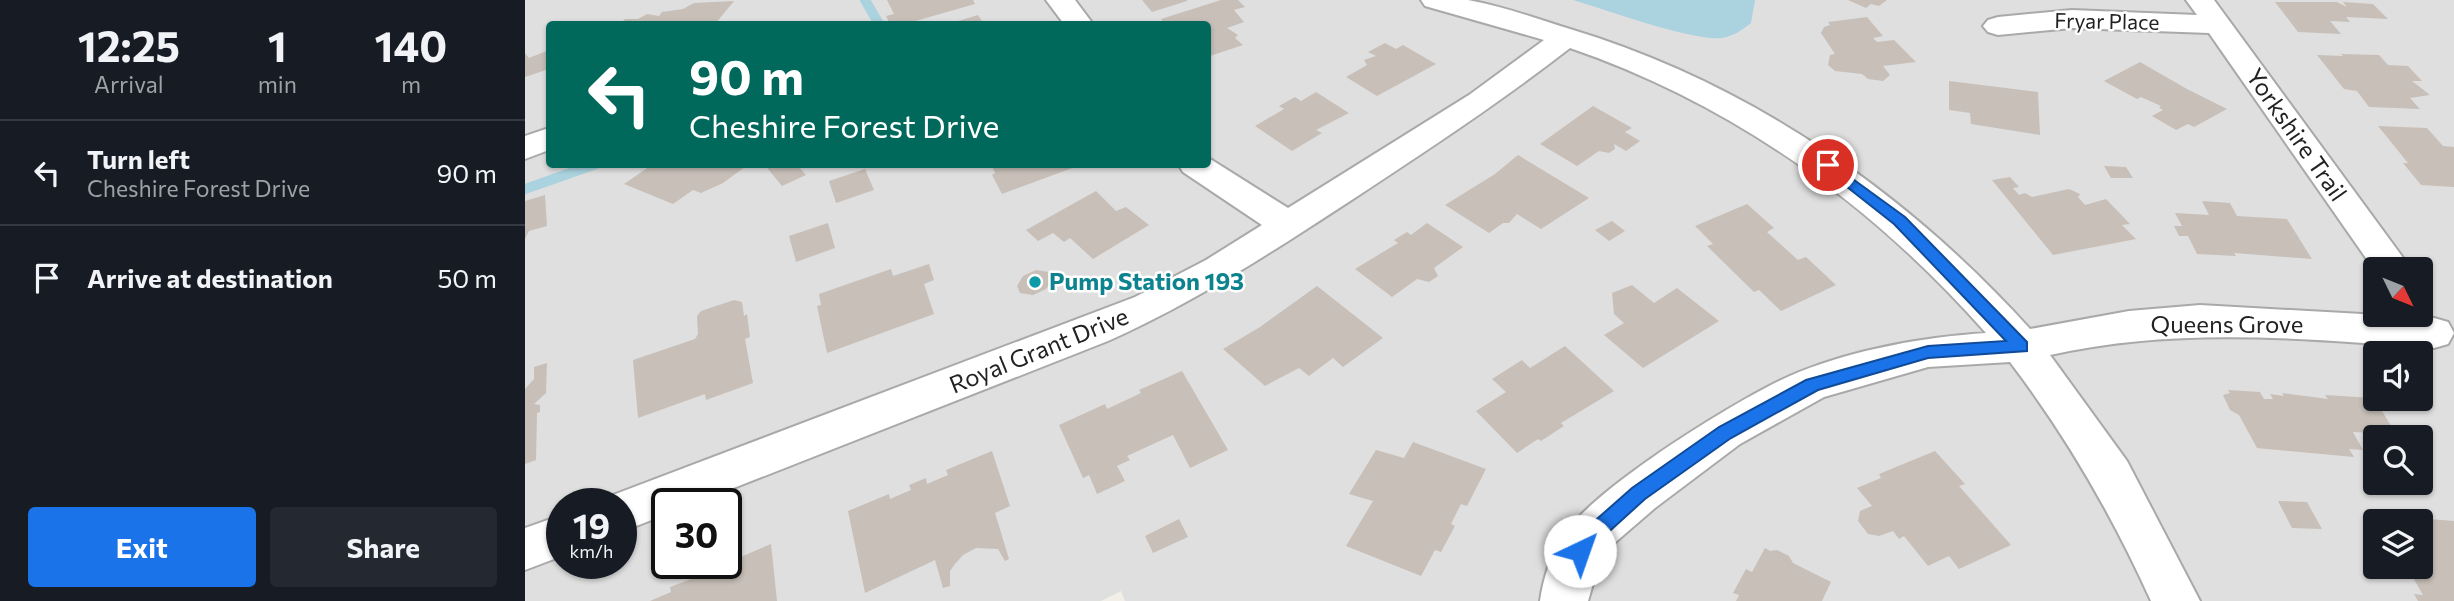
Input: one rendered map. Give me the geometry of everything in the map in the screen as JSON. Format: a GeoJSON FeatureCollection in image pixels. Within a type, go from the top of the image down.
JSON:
{"type":"FeatureCollection","features":[{"type":"Feature","properties":{"kind":"street"},"geometry":{"type":"LineString","coordinates":[[1060,0],[1076,21]]}},
{"type":"Feature","properties":{"kind":"street"},"geometry":{"type":"LineString","coordinates":[[1435,0],[1566,37],[1663,74],[1737,108],[1794,142],[1851,181],[1899,220],[2021,346],[2055,387],[2112,475],[2176,601]]}},
{"type":"Feature","properties":{"kind":"street","name":"Fryar Place"},"geometry":{"type":"LineString","coordinates":[[1998,26],[2209,12]]}},
{"type":"Feature","properties":{"kind":"street","name":"Yorkshire Trail"},"geometry":{"type":"LineString","coordinates":[[2209,12],[2385,257]]}},
{"type":"Feature","properties":{"kind":"street","name":"Royal Grant Drive"},"geometry":{"type":"LineString","coordinates":[[637,506],[1094,331],[1195,283],[1480,102],[1566,37]]}},
{"type":"Feature","properties":{"kind":"street"},"geometry":{"type":"LineString","coordinates":[[525,148],[546,139]]}},
{"type":"Feature","properties":{"kind":"street"},"geometry":{"type":"LineString","coordinates":[[1201,168],[1258,208],[1289,223]]}},
{"type":"Feature","properties":{"kind":"street","name":"Queens Grove"},"geometry":{"type":"LineString","coordinates":[[1564,601],[1567,582],[1580,551],[1595,532],[1639,494],[1725,432],[1812,384],[1928,352],[2021,346],[2089,332],[2200,320],[2293,323],[2436,334]]}},
{"type":"Feature","properties":{"kind":"street"},"geometry":{"type":"LineString","coordinates":[[525,549],[546,541]]}},
{"type":"Feature","properties":{"kind":"shaded area"},"geometry":{"type":"Polygon","coordinates":[[[525,0],[2454,0],[2454,601],[1125,601],[1121,591],[1101,601],[525,601],[525,0]]]}},
{"type":"Feature","properties":{"kind":"water"},"geometry":{"type":"Polygon","coordinates":[[[1573,0],[1755,0],[1751,23],[1734,34],[1722,38],[1708,38],[1670,30],[1573,0]]]}},
{"type":"Feature","properties":{"kind":"building"},"geometry":{"type":"Polygon","coordinates":[[[887,0],[973,0],[975,4],[916,21],[888,21],[886,16],[894,14],[887,0]]]}},
{"type":"Feature","properties":{"kind":"building"},"geometry":{"type":"Polygon","coordinates":[[[1142,0],[1187,0],[1187,1],[1152,12],[1142,0]]]}},
{"type":"Feature","properties":{"kind":"building"},"geometry":{"type":"Polygon","coordinates":[[[1221,0],[1238,0],[1245,7],[1234,10],[1244,22],[1227,28],[1238,35],[1235,38],[1243,45],[1211,56],[1211,21],[1161,19],[1221,0]]]}},
{"type":"Feature","properties":{"kind":"building"},"geometry":{"type":"Polygon","coordinates":[[[1848,0],[1887,0],[1879,6],[1871,4],[1866,8],[1848,0]]]}},
{"type":"Feature","properties":{"kind":"building"},"geometry":{"type":"Polygon","coordinates":[[[734,1],[717,21],[623,21],[638,19],[647,14],[659,16],[662,12],[683,9],[694,3],[734,1]]]}},
{"type":"Feature","properties":{"kind":"building"},"geometry":{"type":"Polygon","coordinates":[[[2275,2],[2337,2],[2347,7],[2343,2],[2373,4],[2388,19],[2346,17],[2350,22],[2330,21],[2341,34],[2298,32],[2275,2]]]}},
{"type":"Feature","properties":{"kind":"building"},"geometry":{"type":"Polygon","coordinates":[[[978,15],[982,21],[958,21],[978,15]]]}},
{"type":"Feature","properties":{"kind":"building"},"geometry":{"type":"Polygon","coordinates":[[[1867,17],[1883,36],[1873,38],[1877,42],[1894,40],[1916,62],[1883,66],[1890,75],[1883,81],[1868,79],[1862,74],[1835,71],[1828,65],[1830,55],[1835,54],[1821,33],[1824,27],[1830,25],[1828,22],[1867,17]]]}},
{"type":"Feature","properties":{"kind":"building"},"geometry":{"type":"Polygon","coordinates":[[[1385,43],[1396,49],[1403,45],[1436,64],[1377,96],[1346,77],[1367,65],[1364,60],[1376,56],[1368,52],[1385,43]]]}},
{"type":"Feature","properties":{"kind":"building"},"geometry":{"type":"Polygon","coordinates":[[[546,51],[546,70],[525,77],[525,53],[529,58],[546,51]]]}},
{"type":"Feature","properties":{"kind":"building"},"geometry":{"type":"Polygon","coordinates":[[[2341,54],[2379,55],[2388,65],[2408,66],[2422,81],[2412,81],[2430,95],[2410,98],[2420,109],[2369,107],[2357,91],[2344,89],[2317,55],[2343,56],[2341,54]]]}},
{"type":"Feature","properties":{"kind":"building"},"geometry":{"type":"Polygon","coordinates":[[[2140,62],[2227,109],[2194,127],[2188,124],[2176,130],[2152,116],[2163,110],[2159,108],[2161,106],[2141,97],[2137,99],[2104,81],[2140,62]]]}},
{"type":"Feature","properties":{"kind":"building"},"geometry":{"type":"Polygon","coordinates":[[[1949,81],[2038,92],[2040,135],[1971,124],[1970,113],[1949,110],[1949,81]]]}},
{"type":"Feature","properties":{"kind":"building"},"geometry":{"type":"Polygon","coordinates":[[[1316,92],[1349,113],[1316,130],[1322,133],[1292,151],[1255,126],[1284,109],[1279,106],[1295,97],[1301,101],[1316,92]]]}},
{"type":"Feature","properties":{"kind":"building"},"geometry":{"type":"Polygon","coordinates":[[[1593,106],[1632,128],[1625,132],[1640,141],[1626,151],[1614,144],[1615,149],[1609,153],[1599,151],[1577,166],[1540,144],[1593,106]]]}},
{"type":"Feature","properties":{"kind":"building"},"geometry":{"type":"Polygon","coordinates":[[[2378,126],[2427,128],[2443,146],[2454,147],[2454,187],[2421,185],[2403,163],[2408,163],[2378,126]]]}},
{"type":"Feature","properties":{"kind":"building"},"geometry":{"type":"Polygon","coordinates":[[[1518,155],[1589,198],[1541,229],[1517,214],[1509,223],[1503,223],[1489,233],[1445,205],[1495,174],[1518,155]]]}},
{"type":"Feature","properties":{"kind":"building"},"geometry":{"type":"Polygon","coordinates":[[[2104,166],[2126,167],[2133,178],[2111,178],[2104,166]]]}},
{"type":"Feature","properties":{"kind":"building"},"geometry":{"type":"Polygon","coordinates":[[[647,168],[744,168],[723,183],[701,193],[693,190],[673,204],[624,184],[647,168]]]}},
{"type":"Feature","properties":{"kind":"building"},"geometry":{"type":"Polygon","coordinates":[[[767,168],[800,168],[806,175],[782,186],[767,168]]]}},
{"type":"Feature","properties":{"kind":"building"},"geometry":{"type":"Polygon","coordinates":[[[993,168],[1072,168],[1002,194],[992,175],[995,173],[993,168]]]}},
{"type":"Feature","properties":{"kind":"building"},"geometry":{"type":"Polygon","coordinates":[[[865,169],[874,190],[836,203],[829,181],[865,169]]]}},
{"type":"Feature","properties":{"kind":"building"},"geometry":{"type":"Polygon","coordinates":[[[2010,177],[2019,187],[2013,188],[2019,195],[2025,193],[2032,197],[2069,189],[2080,194],[2078,197],[2085,205],[2106,199],[2130,224],[2122,225],[2136,239],[2053,255],[1992,180],[2010,177]]]}},
{"type":"Feature","properties":{"kind":"building"},"geometry":{"type":"Polygon","coordinates":[[[1096,191],[1116,211],[1126,207],[1149,225],[1093,259],[1070,238],[1064,242],[1053,233],[1038,241],[1026,230],[1096,191]]]}},
{"type":"Feature","properties":{"kind":"building"},"geometry":{"type":"Polygon","coordinates":[[[545,195],[547,226],[529,231],[525,239],[525,201],[545,195]]]}},
{"type":"Feature","properties":{"kind":"building"},"geometry":{"type":"Polygon","coordinates":[[[2202,201],[2230,203],[2237,216],[2287,219],[2312,259],[2234,253],[2236,256],[2197,254],[2188,236],[2179,236],[2174,226],[2182,226],[2175,213],[2209,215],[2202,201]]]}},
{"type":"Feature","properties":{"kind":"building"},"geometry":{"type":"Polygon","coordinates":[[[1747,204],[1774,228],[1767,232],[1798,260],[1806,257],[1836,285],[1781,311],[1759,290],[1754,292],[1707,246],[1713,244],[1695,226],[1747,204]]]}},
{"type":"Feature","properties":{"kind":"building"},"geometry":{"type":"Polygon","coordinates":[[[1612,221],[1625,231],[1609,241],[1595,230],[1612,221]]]}},
{"type":"Feature","properties":{"kind":"building"},"geometry":{"type":"Polygon","coordinates":[[[828,223],[835,248],[796,262],[789,236],[828,223]]]}},
{"type":"Feature","properties":{"kind":"building"},"geometry":{"type":"Polygon","coordinates":[[[1427,223],[1463,247],[1434,268],[1438,276],[1429,282],[1417,279],[1392,297],[1355,269],[1398,243],[1394,240],[1407,232],[1411,235],[1427,223]]]}},
{"type":"Feature","properties":{"kind":"building"},"geometry":{"type":"Polygon","coordinates":[[[929,264],[934,280],[924,284],[934,314],[827,353],[817,306],[821,305],[819,294],[891,269],[893,276],[929,264]]]}},
{"type":"Feature","properties":{"kind":"building","name":"Pump Station 193"},"geometry":{"type":"Polygon","coordinates":[[[1036,270],[1049,272],[1053,279],[1046,289],[1033,295],[1020,293],[1017,286],[1023,276],[1036,270]]]}},
{"type":"Feature","properties":{"kind":"building"},"geometry":{"type":"Polygon","coordinates":[[[1632,285],[1654,303],[1677,288],[1719,321],[1643,368],[1604,335],[1624,323],[1614,314],[1612,293],[1632,285]]]}},
{"type":"Feature","properties":{"kind":"building"},"geometry":{"type":"Polygon","coordinates":[[[1317,286],[1383,338],[1343,367],[1333,358],[1309,376],[1299,368],[1265,386],[1223,349],[1260,327],[1317,286]]]}},
{"type":"Feature","properties":{"kind":"building"},"geometry":{"type":"Polygon","coordinates":[[[734,300],[742,302],[744,316],[747,314],[750,337],[745,339],[753,383],[706,400],[705,394],[638,418],[633,360],[695,339],[698,334],[697,316],[701,311],[734,300]]]}},
{"type":"Feature","properties":{"kind":"building"},"geometry":{"type":"Polygon","coordinates":[[[1565,346],[1614,391],[1561,423],[1564,426],[1541,441],[1538,439],[1517,453],[1476,411],[1506,392],[1492,379],[1522,360],[1530,368],[1565,346]]]}},
{"type":"Feature","properties":{"kind":"building"},"geometry":{"type":"Polygon","coordinates":[[[547,363],[546,393],[534,404],[540,405],[540,412],[537,413],[536,460],[525,464],[525,389],[534,379],[534,367],[547,363]]]}},
{"type":"Feature","properties":{"kind":"building"},"geometry":{"type":"Polygon","coordinates":[[[1182,371],[1228,450],[1190,468],[1173,435],[1127,456],[1130,460],[1117,466],[1125,481],[1097,494],[1089,475],[1083,478],[1059,425],[1105,404],[1107,409],[1141,393],[1139,390],[1182,371]]]}},
{"type":"Feature","properties":{"kind":"building"},"geometry":{"type":"Polygon","coordinates":[[[2228,390],[2260,392],[2264,399],[2273,399],[2270,394],[2284,396],[2282,393],[2328,399],[2325,395],[2363,397],[2363,411],[2382,411],[2390,425],[2363,425],[2363,432],[2353,432],[2363,450],[2349,449],[2354,457],[2257,448],[2239,415],[2230,410],[2223,395],[2230,393],[2228,390]]]}},
{"type":"Feature","properties":{"kind":"building"},"geometry":{"type":"Polygon","coordinates":[[[1413,442],[1486,469],[1467,506],[1461,504],[1451,524],[1455,526],[1441,552],[1435,550],[1421,576],[1346,546],[1373,501],[1349,494],[1376,450],[1404,458],[1413,442]]]}},
{"type":"Feature","properties":{"kind":"building"},"geometry":{"type":"Polygon","coordinates":[[[992,451],[1010,506],[995,513],[1009,559],[1005,561],[998,549],[976,548],[963,555],[950,571],[950,586],[943,588],[935,560],[865,593],[848,511],[889,494],[890,499],[911,490],[909,485],[926,478],[927,484],[948,475],[946,470],[992,451]]]}},
{"type":"Feature","properties":{"kind":"building"},"geometry":{"type":"Polygon","coordinates":[[[1935,451],[1965,484],[1959,486],[2011,545],[1959,569],[1949,556],[1928,566],[1904,536],[1899,539],[1893,531],[1879,536],[1868,534],[1858,521],[1860,511],[1872,506],[1857,488],[1881,478],[1879,474],[1935,451]]]}},
{"type":"Feature","properties":{"kind":"building"},"geometry":{"type":"Polygon","coordinates":[[[2278,501],[2307,502],[2322,529],[2292,528],[2278,501]]]}},
{"type":"Feature","properties":{"kind":"building"},"geometry":{"type":"Polygon","coordinates":[[[1179,519],[1188,537],[1153,553],[1145,536],[1179,519]]]}},
{"type":"Feature","properties":{"kind":"building"},"geometry":{"type":"Polygon","coordinates":[[[2433,519],[2454,521],[2454,601],[2418,601],[2414,594],[2423,595],[2414,579],[2433,579],[2433,519]]]}},
{"type":"Feature","properties":{"kind":"building"},"geometry":{"type":"Polygon","coordinates":[[[771,544],[777,601],[650,601],[671,592],[670,587],[691,579],[742,579],[742,556],[771,544]]]}},
{"type":"Feature","properties":{"kind":"building"},"geometry":{"type":"Polygon","coordinates":[[[1765,548],[1789,556],[1793,563],[1831,582],[1822,601],[1736,601],[1739,595],[1733,593],[1746,569],[1752,572],[1765,548]]]}},
{"type":"Feature","properties":{"kind":"waterway"},"geometry":{"type":"LineString","coordinates":[[865,0],[877,21]]}},
{"type":"Feature","properties":{"kind":"waterway"},"geometry":{"type":"LineString","coordinates":[[525,189],[585,168]]}},
{"type":"Feature","properties":{"kind":"place","name":"Pump Station 193"},"geometry":{"type":"Point","coordinates":[1035,282]}},
{"type":"Feature","properties":{"kind":"route"},"geometry":{"type":"LineString","coordinates":[[1580,551],[1595,532],[1639,494],[1725,432],[1812,384],[1928,352],[2021,346],[1942,261],[1899,220],[1828,165]]}}]}
